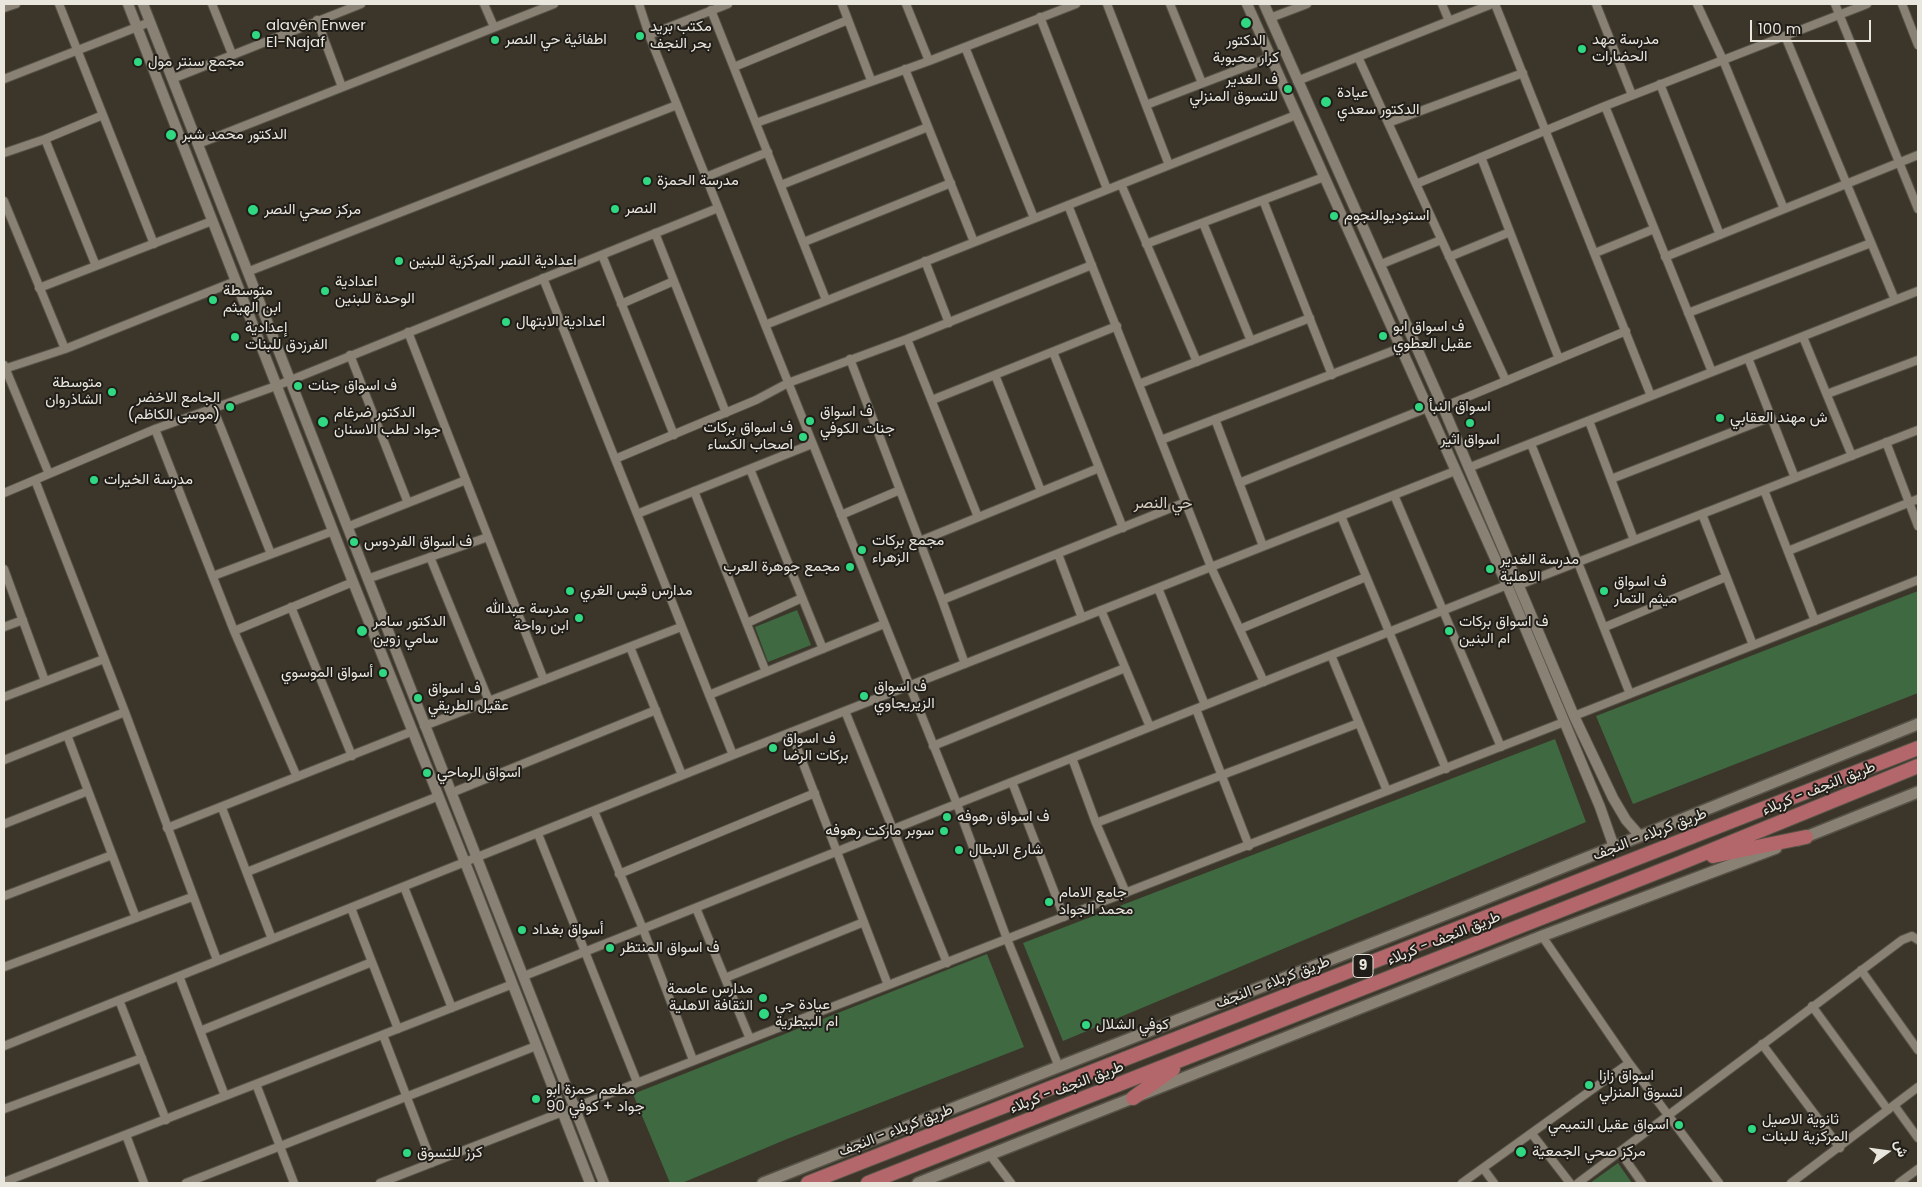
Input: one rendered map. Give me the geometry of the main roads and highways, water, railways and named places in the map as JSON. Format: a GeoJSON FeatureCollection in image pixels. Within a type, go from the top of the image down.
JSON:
{"type":"FeatureCollection","features":[{"type":"Feature","properties":{"kind":"highway","name":"طريق کربلاء - النجف"},"geometry":{"type":"LineString","coordinates":[[808,1183],[1918,748]]}},
{"type":"Feature","properties":{"kind":"highway","name":"طريق النجف - کربلاء"},"geometry":{"type":"LineString","coordinates":[[868,1183],[1678,864],[1918,766]]}},
{"type":"Feature","properties":{"kind":"highway"},"geometry":{"type":"LineString","coordinates":[[1678,864],[1806,837]]}},
{"type":"Feature","properties":{"kind":"highway"},"geometry":{"type":"LineString","coordinates":[[1133,1098],[1189,1057]]}},
{"type":"Feature","properties":{"kind":"main road"},"geometry":{"type":"LineString","coordinates":[[763,1183],[1614,847],[1918,724]]}},
{"type":"Feature","properties":{"kind":"main road"},"geometry":{"type":"LineString","coordinates":[[918,1183],[1542,936],[1806,837],[1918,792]]}},
{"type":"Feature","properties":{"kind":"place","name":"الدكتور كرار محبوبة"},"geometry":{"type":"Point","coordinates":[1246,23]}},
{"type":"Feature","properties":{"kind":"place","name":"alavên Enwer El-Najaf"},"geometry":{"type":"Point","coordinates":[256,35]}},
{"type":"Feature","properties":{"kind":"place","name":"مكتب بريد بحر النجف"},"geometry":{"type":"Point","coordinates":[640,36]}},
{"type":"Feature","properties":{"kind":"place","name":"اطفائية حي النصر"},"geometry":{"type":"Point","coordinates":[495,40]}},
{"type":"Feature","properties":{"kind":"place","name":"مدرسة مهد الحضارات"},"geometry":{"type":"Point","coordinates":[1582,49]}},
{"type":"Feature","properties":{"kind":"place","name":"مجمع سنتر مول"},"geometry":{"type":"Point","coordinates":[138,62]}},
{"type":"Feature","properties":{"kind":"place","name":"ف الغدير للتسوق المنزلي"},"geometry":{"type":"Point","coordinates":[1288,89]}},
{"type":"Feature","properties":{"kind":"place","name":"عيادة الدكتور سعدي"},"geometry":{"type":"Point","coordinates":[1326,102]}},
{"type":"Feature","properties":{"kind":"place","name":"الدكتور محمد شبر"},"geometry":{"type":"Point","coordinates":[171,135]}},
{"type":"Feature","properties":{"kind":"place","name":"مدرسة الحمزة"},"geometry":{"type":"Point","coordinates":[647,181]}},
{"type":"Feature","properties":{"kind":"place","name":"النصر"},"geometry":{"type":"Point","coordinates":[615,209]}},
{"type":"Feature","properties":{"kind":"place","name":"مركز صحي النصر"},"geometry":{"type":"Point","coordinates":[253,210]}},
{"type":"Feature","properties":{"kind":"place","name":"استوديوالنجوم"},"geometry":{"type":"Point","coordinates":[1334,216]}},
{"type":"Feature","properties":{"kind":"place","name":"اعدادية النصر المركزية للبنين"},"geometry":{"type":"Point","coordinates":[399,261]}},
{"type":"Feature","properties":{"kind":"place","name":"اعدادية الوحدة للبنين"},"geometry":{"type":"Point","coordinates":[325,291]}},
{"type":"Feature","properties":{"kind":"place","name":"متوسطة ابن الهيثم"},"geometry":{"type":"Point","coordinates":[213,300]}},
{"type":"Feature","properties":{"kind":"place","name":"اعدادية الابتهال"},"geometry":{"type":"Point","coordinates":[506,322]}},
{"type":"Feature","properties":{"kind":"place","name":"ف اسواق ابو عقيل العطوي"},"geometry":{"type":"Point","coordinates":[1383,336]}},
{"type":"Feature","properties":{"kind":"place","name":"إعدادية الفرزدق للبنات"},"geometry":{"type":"Point","coordinates":[235,337]}},
{"type":"Feature","properties":{"kind":"place","name":"ف اسواق جنات"},"geometry":{"type":"Point","coordinates":[298,386]}},
{"type":"Feature","properties":{"kind":"place","name":"متوسطة الشاذروان"},"geometry":{"type":"Point","coordinates":[112,392]}},
{"type":"Feature","properties":{"kind":"place","name":"الجامع الاخضر (موسى الكاظم)"},"geometry":{"type":"Point","coordinates":[230,407]}},
{"type":"Feature","properties":{"kind":"place","name":"اسواق النبأ"},"geometry":{"type":"Point","coordinates":[1419,407]}},
{"type":"Feature","properties":{"kind":"place","name":"ش مهند العقابي"},"geometry":{"type":"Point","coordinates":[1720,418]}},
{"type":"Feature","properties":{"kind":"place","name":"ف اسواق جنات الكوفي"},"geometry":{"type":"Point","coordinates":[810,421]}},
{"type":"Feature","properties":{"kind":"place","name":"الدكتور ضرغام جواد لطب الاسنان"},"geometry":{"type":"Point","coordinates":[323,422]}},
{"type":"Feature","properties":{"kind":"place","name":"اسواق اثير"},"geometry":{"type":"Point","coordinates":[1470,423]}},
{"type":"Feature","properties":{"kind":"place","name":"ف اسواق بركات اصحاب الكساء"},"geometry":{"type":"Point","coordinates":[803,437]}},
{"type":"Feature","properties":{"kind":"place","name":"مدرسة الخيرات"},"geometry":{"type":"Point","coordinates":[94,480]}},
{"type":"Feature","properties":{"kind":"place","name":"ف اسواق الفردوس"},"geometry":{"type":"Point","coordinates":[354,542]}},
{"type":"Feature","properties":{"kind":"place","name":"مجمع بركات الزهراء"},"geometry":{"type":"Point","coordinates":[862,550]}},
{"type":"Feature","properties":{"kind":"place","name":"مجمع جوهرة العرب"},"geometry":{"type":"Point","coordinates":[850,567]}},
{"type":"Feature","properties":{"kind":"place","name":"مدرسة الغدير الاهلية"},"geometry":{"type":"Point","coordinates":[1490,569]}},
{"type":"Feature","properties":{"kind":"place","name":"مدارس قبس الغري"},"geometry":{"type":"Point","coordinates":[570,591]}},
{"type":"Feature","properties":{"kind":"place","name":"ف اسواق ميثم التمار"},"geometry":{"type":"Point","coordinates":[1604,591]}},
{"type":"Feature","properties":{"kind":"place","name":"مدرسة عبدالله ابن رواحة"},"geometry":{"type":"Point","coordinates":[579,618]}},
{"type":"Feature","properties":{"kind":"place","name":"الدكتور سامر سامي زوين"},"geometry":{"type":"Point","coordinates":[362,631]}},
{"type":"Feature","properties":{"kind":"place","name":"ف اسواق بركات ام البنين"},"geometry":{"type":"Point","coordinates":[1449,631]}},
{"type":"Feature","properties":{"kind":"place","name":"أسواق الموسوي"},"geometry":{"type":"Point","coordinates":[383,673]}},
{"type":"Feature","properties":{"kind":"place","name":"ف اسواق الزيريجاوي"},"geometry":{"type":"Point","coordinates":[864,696]}},
{"type":"Feature","properties":{"kind":"place","name":"ف اسواق عقيل الطريقي"},"geometry":{"type":"Point","coordinates":[418,698]}},
{"type":"Feature","properties":{"kind":"place","name":"ف اسواق بركات الرضا"},"geometry":{"type":"Point","coordinates":[773,748]}},
{"type":"Feature","properties":{"kind":"place","name":"اسواق الرماحي"},"geometry":{"type":"Point","coordinates":[427,773]}},
{"type":"Feature","properties":{"kind":"place","name":"ف اسواق رهوفه"},"geometry":{"type":"Point","coordinates":[947,817]}},
{"type":"Feature","properties":{"kind":"place","name":"سوبر ماركت رهوفه"},"geometry":{"type":"Point","coordinates":[944,831]}},
{"type":"Feature","properties":{"kind":"place","name":"شارع الابطال"},"geometry":{"type":"Point","coordinates":[959,850]}},
{"type":"Feature","properties":{"kind":"place","name":"جامع الامام محمد الجواد"},"geometry":{"type":"Point","coordinates":[1049,902]}},
{"type":"Feature","properties":{"kind":"place","name":"أسواق بغداد"},"geometry":{"type":"Point","coordinates":[522,930]}},
{"type":"Feature","properties":{"kind":"place","name":"ف اسواق المنتظر"},"geometry":{"type":"Point","coordinates":[610,948]}},
{"type":"Feature","properties":{"kind":"place","name":"مدارس عاصمة الثقافة الاهلية"},"geometry":{"type":"Point","coordinates":[763,998]}},
{"type":"Feature","properties":{"kind":"place","name":"عيادة جي ام البيطرية"},"geometry":{"type":"Point","coordinates":[764,1014]}},
{"type":"Feature","properties":{"kind":"place","name":"كوفي الشلال"},"geometry":{"type":"Point","coordinates":[1086,1025]}},
{"type":"Feature","properties":{"kind":"place","name":"اسواق زازا لتسوق المنزلي"},"geometry":{"type":"Point","coordinates":[1589,1085]}},
{"type":"Feature","properties":{"kind":"place","name":"مطعم حمزة ابو جواد + كوفي 90"},"geometry":{"type":"Point","coordinates":[536,1099]}},
{"type":"Feature","properties":{"kind":"place","name":"اسواق عقيل التميمي"},"geometry":{"type":"Point","coordinates":[1679,1125]}},
{"type":"Feature","properties":{"kind":"place","name":"ثانوية الاصيل المركزية للبنات"},"geometry":{"type":"Point","coordinates":[1752,1129]}},
{"type":"Feature","properties":{"kind":"place","name":"مركز صحي الجمعية"},"geometry":{"type":"Point","coordinates":[1521,1152]}},
{"type":"Feature","properties":{"kind":"place","name":"كرز للتسوق"},"geometry":{"type":"Point","coordinates":[407,1153]}},
{"type":"Feature","properties":{"kind":"district","name":"حي النصر"},"geometry":{"type":"Point","coordinates":[1163,504]}}]}
